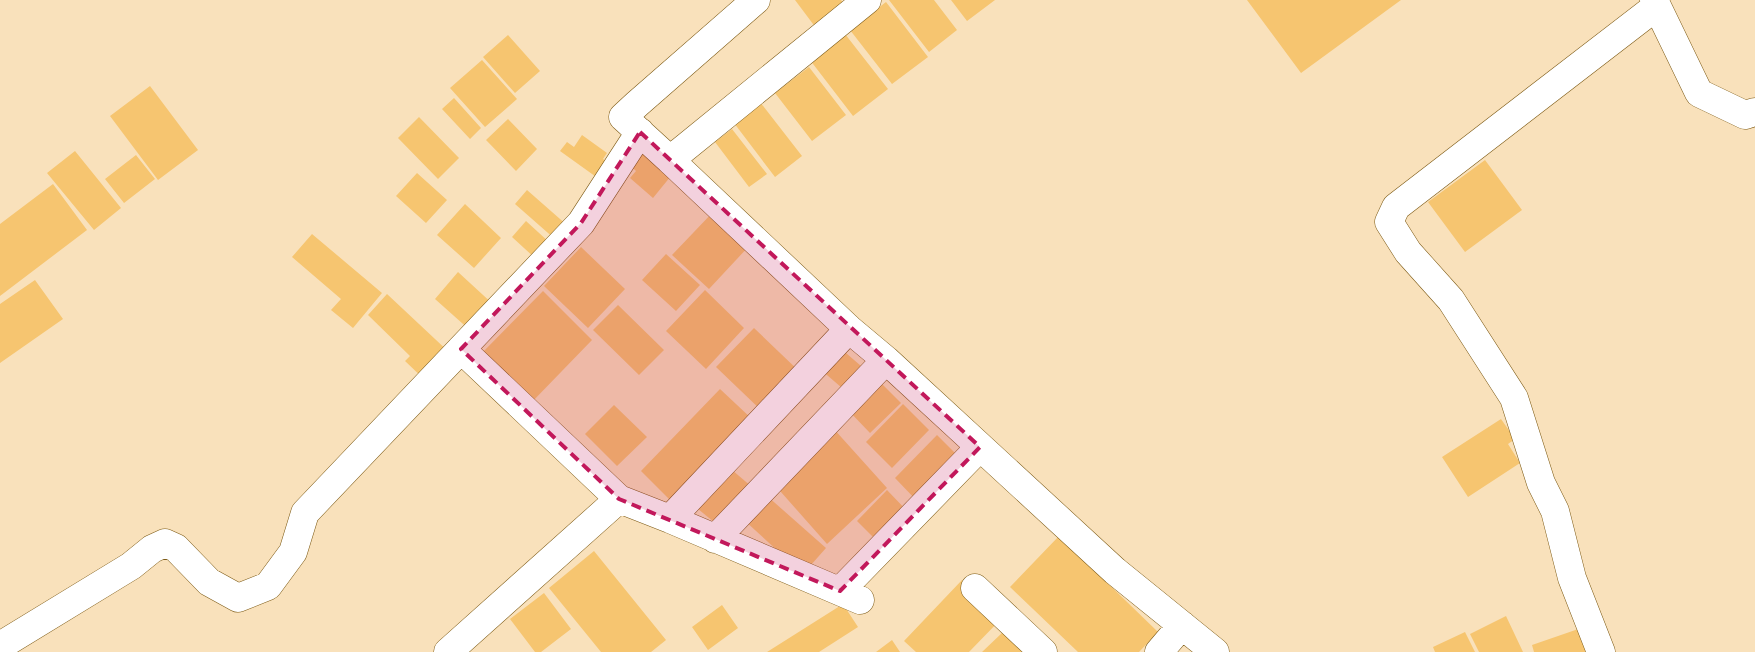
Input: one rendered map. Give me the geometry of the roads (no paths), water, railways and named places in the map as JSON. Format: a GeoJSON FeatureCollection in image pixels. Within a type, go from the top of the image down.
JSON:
{"type":"FeatureCollection","features":[{"type":"Feature","properties":{"kind":"street"},"geometry":{"type":"LineString","coordinates":[[756,0],[623,117],[849,329],[886,360],[1115,571],[1215,652]]}},
{"type":"Feature","properties":{"kind":"street"},"geometry":{"type":"LineString","coordinates":[[670,160],[867,0]]}},
{"type":"Feature","properties":{"kind":"street"},"geometry":{"type":"LineString","coordinates":[[1601,652],[1572,578],[1555,511],[1541,482],[1514,398],[1451,300],[1408,252],[1389,222],[1396,207],[1655,3],[1700,93],[1745,115],[1755,112]]}},
{"type":"Feature","properties":{"kind":"street"},"geometry":{"type":"LineString","coordinates":[[0,646],[131,566],[152,549],[165,543],[176,548],[209,582],[238,598],[268,586],[293,552],[305,513],[581,223],[640,132]]}},
{"type":"Feature","properties":{"kind":"street"},"geometry":{"type":"LineString","coordinates":[[670,519],[849,329]]}},
{"type":"Feature","properties":{"kind":"street"},"geometry":{"type":"LineString","coordinates":[[461,349],[619,500],[670,519],[850,595],[980,447]]}},
{"type":"Feature","properties":{"kind":"street"},"geometry":{"type":"LineString","coordinates":[[715,539],[886,360]]}},
{"type":"Feature","properties":{"kind":"street"},"geometry":{"type":"LineString","coordinates":[[448,652],[619,500]]}},
{"type":"Feature","properties":{"kind":"street"},"geometry":{"type":"LineString","coordinates":[[975,588],[1043,652]]}},
{"type":"Feature","properties":{"kind":"street"},"geometry":{"type":"LineString","coordinates":[[1159,652],[1182,625]]}}]}
